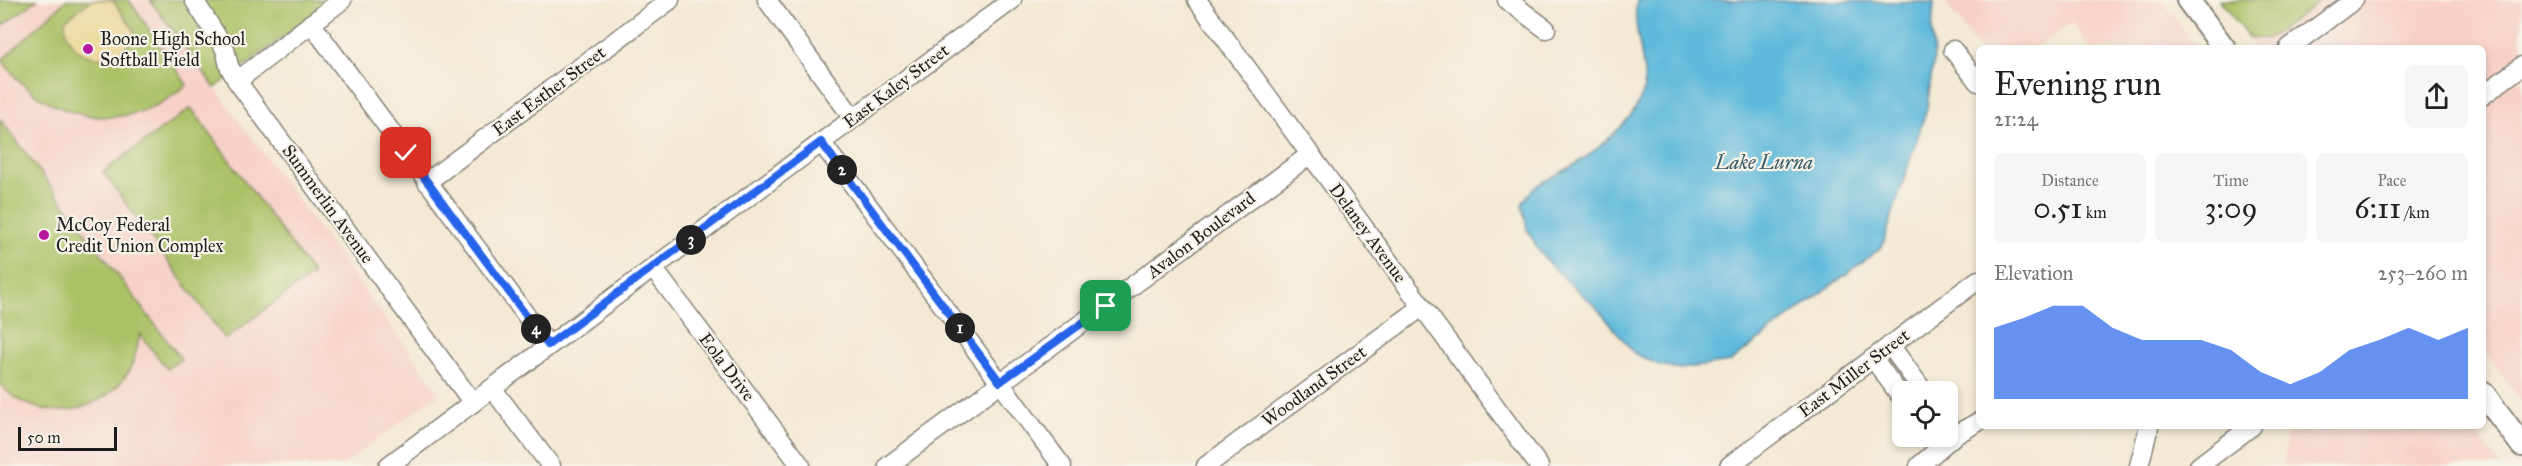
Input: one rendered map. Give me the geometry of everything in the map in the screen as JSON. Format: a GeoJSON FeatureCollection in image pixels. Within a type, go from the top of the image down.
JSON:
{"type":"FeatureCollection","features":[{"type":"Feature","properties":{"kind":"main road"},"geometry":{"type":"LineString","coordinates":[[2188,0],[2222,45]]}},
{"type":"Feature","properties":{"kind":"main road"},"geometry":{"type":"LineString","coordinates":[[2486,397],[2522,445]]}},
{"type":"Feature","properties":{"kind":"street","name":"Summerlin Avenue"},"geometry":{"type":"LineString","coordinates":[[194,0],[225,49],[229,66],[237,81],[473,402]]}},
{"type":"Feature","properties":{"kind":"street"},"geometry":{"type":"LineString","coordinates":[[237,81],[342,0]]}},
{"type":"Feature","properties":{"kind":"street","name":"East Esther Street"},"geometry":{"type":"LineString","coordinates":[[427,182],[670,0]]}},
{"type":"Feature","properties":{"kind":"street"},"geometry":{"type":"LineString","coordinates":[[767,0],[853,118]]}},
{"type":"Feature","properties":{"kind":"street","name":"East Kaley Street"},"geometry":{"type":"LineString","coordinates":[[473,402],[1012,0]]}},
{"type":"Feature","properties":{"kind":"street","name":"Delaney Avenue"},"geometry":{"type":"LineString","coordinates":[[1197,0],[1539,466]]}},
{"type":"Feature","properties":{"kind":"street"},"geometry":{"type":"LineString","coordinates":[[1508,0],[1546,29]]}},
{"type":"Feature","properties":{"kind":"street"},"geometry":{"type":"LineString","coordinates":[[2293,45],[2354,0]]}},
{"type":"Feature","properties":{"kind":"street"},"geometry":{"type":"LineString","coordinates":[[311,23],[548,345]]}},
{"type":"Feature","properties":{"kind":"street"},"geometry":{"type":"LineString","coordinates":[[1953,50],[1976,79]]}},
{"type":"Feature","properties":{"kind":"street"},"geometry":{"type":"LineString","coordinates":[[2486,93],[2522,66]]}},
{"type":"Feature","properties":{"kind":"street"},"geometry":{"type":"LineString","coordinates":[[821,142],[1062,466]]}},
{"type":"Feature","properties":{"kind":"street","name":"Avalon Boulevard"},"geometry":{"type":"LineString","coordinates":[[888,466],[1311,154]]}},
{"type":"Feature","properties":{"kind":"street","name":"Eola Drive"},"geometry":{"type":"LineString","coordinates":[[653,268],[801,466]]}},
{"type":"Feature","properties":{"kind":"street","name":"East Miller Street"},"geometry":{"type":"LineString","coordinates":[[1729,466],[1976,281]]}},
{"type":"Feature","properties":{"kind":"street","name":"Woodland Street"},"geometry":{"type":"LineString","coordinates":[[1206,466],[1422,307]]}},
{"type":"Feature","properties":{"kind":"street"},"geometry":{"type":"LineString","coordinates":[[1890,345],[1916,381]]}},
{"type":"Feature","properties":{"kind":"street"},"geometry":{"type":"LineString","coordinates":[[1873,358],[1892,384]]}},
{"type":"Feature","properties":{"kind":"street"},"geometry":{"type":"LineString","coordinates":[[492,388],[551,466]]}},
{"type":"Feature","properties":{"kind":"street"},"geometry":{"type":"LineString","coordinates":[[387,466],[473,402]]}},
{"type":"Feature","properties":{"kind":"street"},"geometry":{"type":"LineString","coordinates":[[1958,427],[1976,423]]}},
{"type":"Feature","properties":{"kind":"street"},"geometry":{"type":"LineString","coordinates":[[2139,466],[2149,429]]}},
{"type":"Feature","properties":{"kind":"street"},"geometry":{"type":"LineString","coordinates":[[2199,466],[2248,429]]}},
{"type":"Feature","properties":{"kind":"street"},"geometry":{"type":"LineString","coordinates":[[1918,466],[1931,447]]}},
{"type":"Feature","properties":{"kind":"shaded area"},"geometry":{"type":"Polygon","coordinates":[[[37,0],[150,0],[440,393],[342,466],[0,466],[0,27],[37,0]]]}},
{"type":"Feature","properties":{"kind":"shaded area"},"geometry":{"type":"Polygon","coordinates":[[[1943,0],[2161,0],[2195,45],[2088,45],[2071,23],[2041,45],[1976,45],[1943,0]]]}},
{"type":"Feature","properties":{"kind":"shaded area"},"geometry":{"type":"Polygon","coordinates":[[[2220,0],[2522,0],[2522,402],[2486,354],[2486,45],[2253,45],[2220,0]]]}},
{"type":"Feature","properties":{"kind":"shaded area"},"geometry":{"type":"Polygon","coordinates":[[[2286,429],[2473,429],[2501,466],[2284,466],[2286,429]]]}},
{"type":"Feature","properties":{"kind":"green space"},"geometry":{"type":"Polygon","coordinates":[[[0,0],[37,0],[0,27],[0,0]]]}},
{"type":"Feature","properties":{"kind":"green space","name":"Boone High School Softball Field"},"geometry":{"type":"Polygon","coordinates":[[[66,0],[129,0],[187,85],[163,102],[127,115],[106,117],[86,115],[48,102],[15,76],[2,60],[66,0]]]}},
{"type":"Feature","properties":{"kind":"green space"},"geometry":{"type":"Polygon","coordinates":[[[150,0],[332,0],[215,88],[150,0]]]}},
{"type":"Feature","properties":{"kind":"green space"},"geometry":{"type":"Polygon","coordinates":[[[2220,0],[2321,0],[2268,39],[2248,37],[2220,0]]]}},
{"type":"Feature","properties":{"kind":"green space"},"geometry":{"type":"Polygon","coordinates":[[[191,108],[313,274],[225,339],[103,172],[191,108]]]}},
{"type":"Feature","properties":{"kind":"green space","name":"McCoy Federal Credit Union Complex"},"geometry":{"type":"Polygon","coordinates":[[[0,119],[181,359],[167,369],[140,334],[133,362],[125,377],[112,391],[98,401],[81,408],[47,410],[30,405],[14,397],[0,384],[0,119]]]}},
{"type":"Feature","properties":{"kind":"sand"},"geometry":{"type":"Polygon","coordinates":[[[92,0],[112,0],[135,31],[128,44],[119,53],[107,57],[95,57],[73,46],[67,34],[65,20],[92,0]]]}},
{"type":"Feature","properties":{"kind":"water","name":"Lake Lurna"},"geometry":{"type":"Polygon","coordinates":[[[1637,0],[1934,2],[1932,31],[1934,56],[1927,108],[1882,247],[1730,362],[1680,369],[1659,365],[1635,354],[1595,306],[1551,266],[1539,251],[1527,229],[1522,204],[1530,193],[1538,185],[1571,167],[1595,150],[1619,129],[1637,106],[1642,95],[1644,74],[1636,23],[1637,0]]]}},
{"type":"Feature","properties":{"kind":"place","name":"Boone High School Softball Field"},"geometry":{"type":"Point","coordinates":[88,49]}},
{"type":"Feature","properties":{"kind":"place","name":"McCoy Federal Credit Union Complex"},"geometry":{"type":"Point","coordinates":[44,235]}},
{"type":"Feature","properties":{"kind":"route"},"geometry":{"type":"LineString","coordinates":[[406,153],[548,345],[821,142],[1000,382],[1106,306]]}}]}
